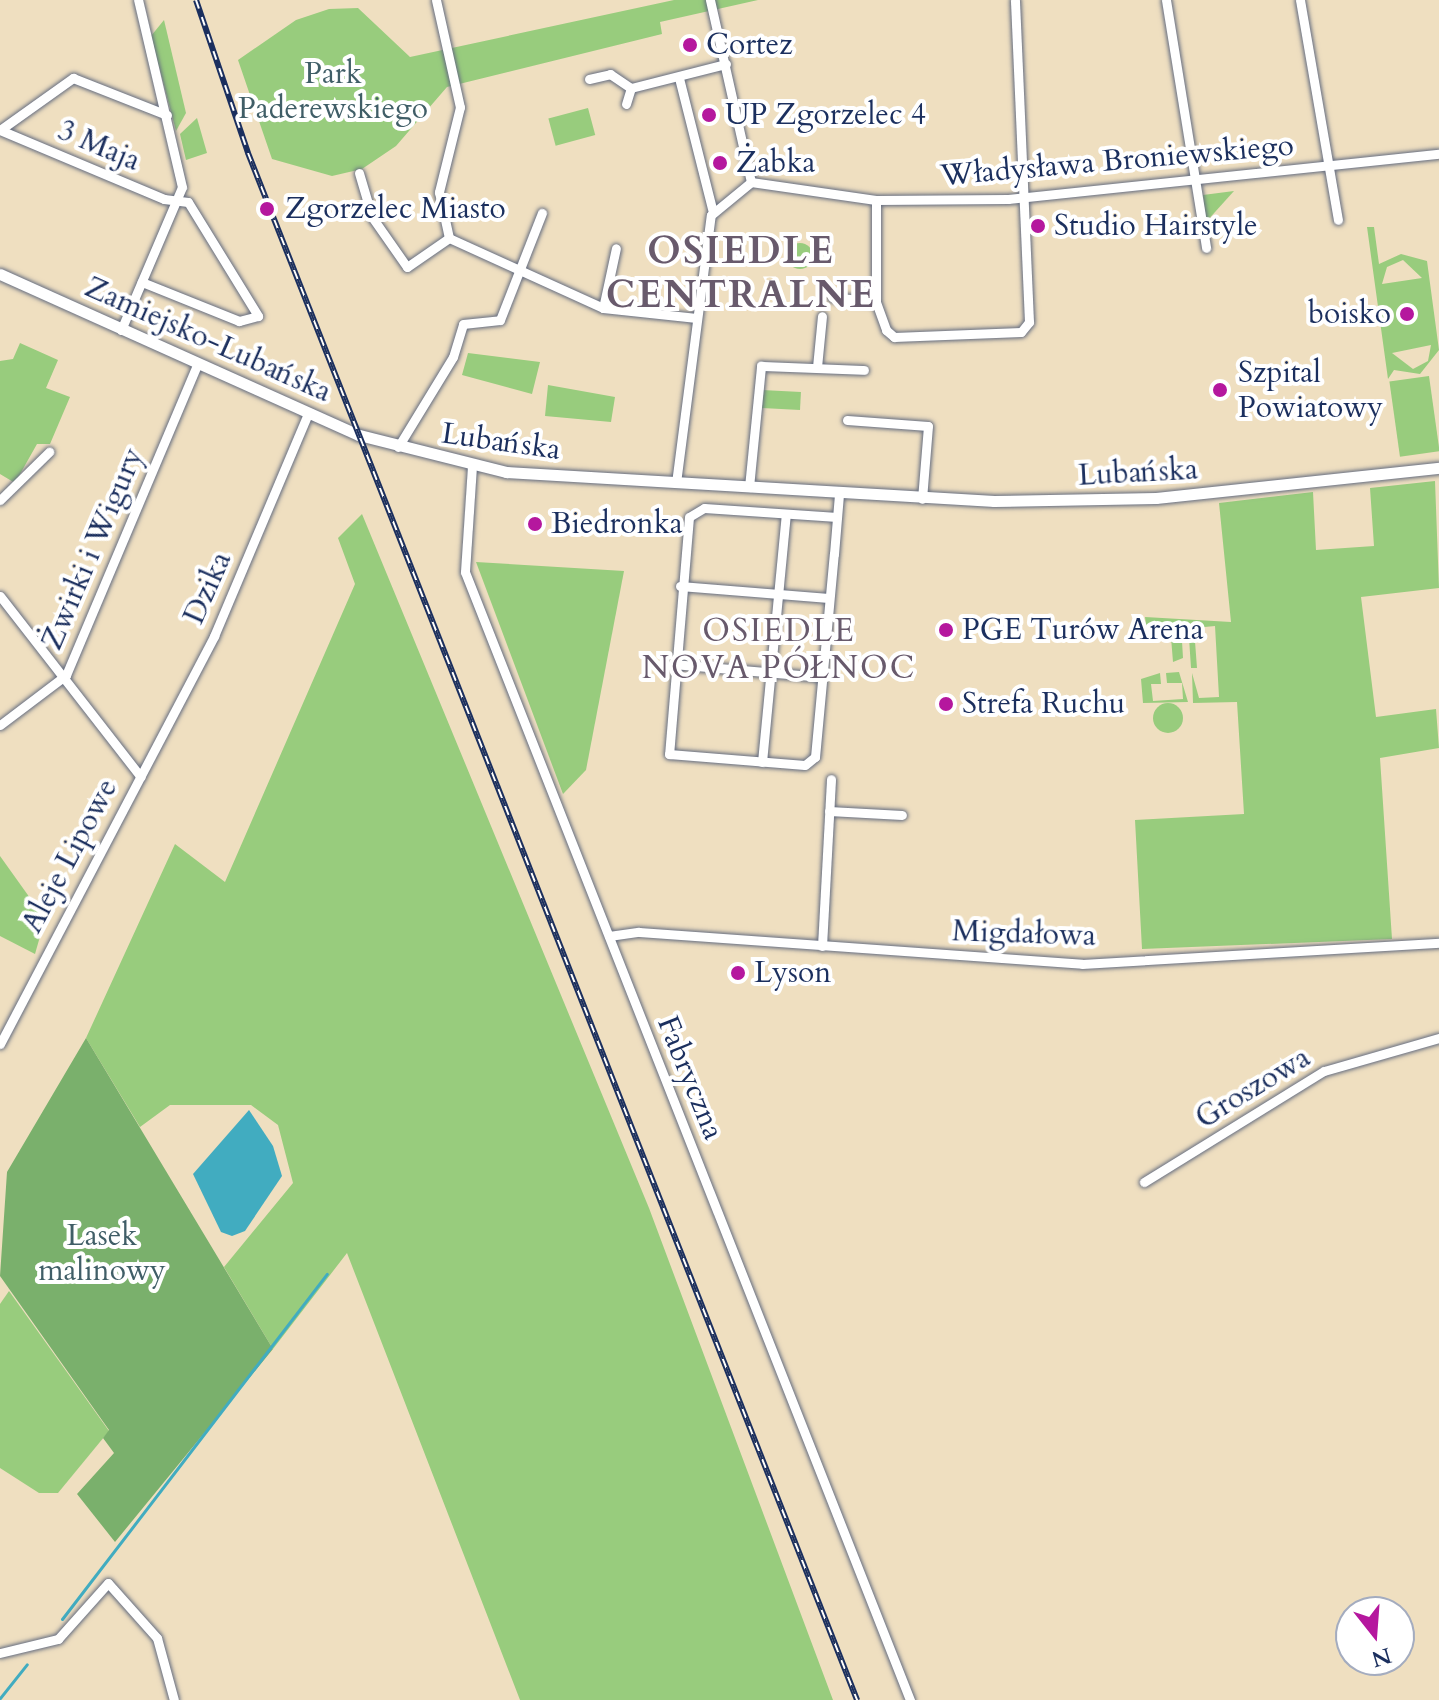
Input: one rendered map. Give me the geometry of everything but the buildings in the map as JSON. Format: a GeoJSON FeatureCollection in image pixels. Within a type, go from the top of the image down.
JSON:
{"type":"FeatureCollection","features":[{"type":"Feature","properties":{"kind":"main road","name":"Zamiejsko-Lubańska"},"geometry":{"type":"LineString","coordinates":[[0,274],[197,365],[308,413],[398,447]]}},
{"type":"Feature","properties":{"kind":"main road","name":"Lubańska"},"geometry":{"type":"LineString","coordinates":[[398,447],[472,466],[922,499],[1156,498],[1439,468]]}},
{"type":"Feature","properties":{"kind":"street"},"geometry":{"type":"LineString","coordinates":[[121,330],[179,201],[183,178],[138,0]]}},
{"type":"Feature","properties":{"kind":"street"},"geometry":{"type":"LineString","coordinates":[[436,0],[460,107],[439,201],[449,238],[518,272],[603,308],[696,318]]}},
{"type":"Feature","properties":{"kind":"street"},"geometry":{"type":"LineString","coordinates":[[710,0],[751,182],[713,212]]}},
{"type":"Feature","properties":{"kind":"street"},"geometry":{"type":"LineString","coordinates":[[876,200],[876,302],[894,337],[1021,332],[1029,322],[1020,198],[1022,41],[1015,0]]}},
{"type":"Feature","properties":{"kind":"street"},"geometry":{"type":"LineString","coordinates":[[1166,0],[1206,248]]}},
{"type":"Feature","properties":{"kind":"street"},"geometry":{"type":"LineString","coordinates":[[1300,0],[1338,220]]}},
{"type":"Feature","properties":{"kind":"street"},"geometry":{"type":"LineString","coordinates":[[589,79],[610,74],[631,88],[726,64]]}},
{"type":"Feature","properties":{"kind":"street","name":"3 Maja"},"geometry":{"type":"LineString","coordinates":[[0,130],[73,78],[167,115]]}},
{"type":"Feature","properties":{"kind":"street"},"geometry":{"type":"LineString","coordinates":[[676,483],[696,318],[713,212],[679,78]]}},
{"type":"Feature","properties":{"kind":"street"},"geometry":{"type":"LineString","coordinates":[[626,104],[631,88]]}},
{"type":"Feature","properties":{"kind":"street","name":"3 Maja"},"geometry":{"type":"LineString","coordinates":[[0,130],[179,201]]}},
{"type":"Feature","properties":{"kind":"street","name":"Władysława Broniewskiego"},"geometry":{"type":"LineString","coordinates":[[751,182],[876,200],[1020,198],[1196,183],[1439,154]]}},
{"type":"Feature","properties":{"kind":"street"},"geometry":{"type":"LineString","coordinates":[[359,173],[372,217],[407,267],[449,238]]}},
{"type":"Feature","properties":{"kind":"street"},"geometry":{"type":"LineString","coordinates":[[142,282],[239,321],[258,316],[196,209],[179,201]]}},
{"type":"Feature","properties":{"kind":"street"},"geometry":{"type":"LineString","coordinates":[[398,447],[453,357],[463,324],[500,320],[542,213]]}},
{"type":"Feature","properties":{"kind":"street"},"geometry":{"type":"LineString","coordinates":[[603,308],[616,248]]}},
{"type":"Feature","properties":{"kind":"street"},"geometry":{"type":"LineString","coordinates":[[832,297],[876,302]]}},
{"type":"Feature","properties":{"kind":"street"},"geometry":{"type":"LineString","coordinates":[[817,367],[822,316]]}},
{"type":"Feature","properties":{"kind":"street","name":"Żwirki i Wigury"},"geometry":{"type":"LineString","coordinates":[[0,725],[66,675],[197,365]]}},
{"type":"Feature","properties":{"kind":"street"},"geometry":{"type":"LineString","coordinates":[[749,487],[761,366],[864,370]]}},
{"type":"Feature","properties":{"kind":"street","name":"Dzika"},"geometry":{"type":"LineString","coordinates":[[141,777],[214,636],[308,413]]}},
{"type":"Feature","properties":{"kind":"street"},"geometry":{"type":"LineString","coordinates":[[847,420],[928,426],[922,499]]}},
{"type":"Feature","properties":{"kind":"street"},"geometry":{"type":"LineString","coordinates":[[0,500],[49,452]]}},
{"type":"Feature","properties":{"kind":"street","name":"Fabryczna"},"geometry":{"type":"LineString","coordinates":[[472,466],[465,572],[910,1700]]}},
{"type":"Feature","properties":{"kind":"street"},"geometry":{"type":"LineString","coordinates":[[837,517],[694,512],[680,586],[669,754],[805,765],[815,754],[829,598],[837,517],[839,494]]}},
{"type":"Feature","properties":{"kind":"street"},"geometry":{"type":"LineString","coordinates":[[762,762],[786,514]]}},
{"type":"Feature","properties":{"kind":"street"},"geometry":{"type":"LineString","coordinates":[[680,586],[829,598]]}},
{"type":"Feature","properties":{"kind":"street"},"geometry":{"type":"LineString","coordinates":[[0,596],[66,675],[141,777]]}},
{"type":"Feature","properties":{"kind":"street"},"geometry":{"type":"LineString","coordinates":[[673,664],[822,677]]}},
{"type":"Feature","properties":{"kind":"street","name":"Aleje Lipowe"},"geometry":{"type":"LineString","coordinates":[[0,1044],[141,777]]}},
{"type":"Feature","properties":{"kind":"street"},"geometry":{"type":"LineString","coordinates":[[822,946],[831,779]]}},
{"type":"Feature","properties":{"kind":"street"},"geometry":{"type":"LineString","coordinates":[[829,811],[902,815]]}},
{"type":"Feature","properties":{"kind":"street","name":"Migdałowa"},"geometry":{"type":"LineString","coordinates":[[609,936],[639,932],[1082,964],[1439,943]]}},
{"type":"Feature","properties":{"kind":"street","name":"Groszowa"},"geometry":{"type":"LineString","coordinates":[[1144,1182],[1324,1071],[1439,1038]]}},
{"type":"Feature","properties":{"kind":"street"},"geometry":{"type":"LineString","coordinates":[[0,1653],[58,1639],[108,1583],[157,1638],[174,1700]]}},
{"type":"Feature","properties":{"kind":"green space","name":"Park Paderewskiego"},"geometry":{"type":"Polygon","coordinates":[[[674,0],[758,0],[660,22],[662,34],[447,87],[396,146],[362,169],[332,176],[272,159],[238,60],[296,20],[329,9],[358,8],[410,57],[674,0]]]}},
{"type":"Feature","properties":{"kind":"green space"},"geometry":{"type":"Polygon","coordinates":[[[164,20],[186,113],[176,131],[151,36],[164,20]]]}},
{"type":"Feature","properties":{"kind":"green space"},"geometry":{"type":"Polygon","coordinates":[[[588,108],[595,135],[556,146],[548,119],[588,108]]]}},
{"type":"Feature","properties":{"kind":"green space"},"geometry":{"type":"Polygon","coordinates":[[[197,118],[207,153],[186,160],[180,134],[197,118]]]}},
{"type":"Feature","properties":{"kind":"green space"},"geometry":{"type":"Polygon","coordinates":[[[1234,191],[1206,222],[1203,195],[1234,191]]]}},
{"type":"Feature","properties":{"kind":"green space"},"geometry":{"type":"Polygon","coordinates":[[[1367,227],[1374,227],[1379,264],[1401,254],[1427,261],[1439,350],[1420,374],[1394,370],[1388,379],[1367,227]],[[1403,260],[1387,267],[1382,284],[1422,278],[1403,260]],[[1431,345],[1392,353],[1413,369],[1428,361],[1431,345]]]}},
{"type":"Feature","properties":{"kind":"green space"},"geometry":{"type":"Polygon","coordinates":[[[800,243],[809,247],[813,256],[809,265],[800,269],[791,265],[787,256],[791,247],[800,243]]]}},
{"type":"Feature","properties":{"kind":"green space"},"geometry":{"type":"Polygon","coordinates":[[[20,343],[58,360],[46,388],[70,397],[50,444],[37,444],[15,483],[0,474],[0,361],[13,359],[20,343]]]}},
{"type":"Feature","properties":{"kind":"green space"},"geometry":{"type":"Polygon","coordinates":[[[468,353],[540,362],[532,394],[462,375],[468,353]]]}},
{"type":"Feature","properties":{"kind":"green space"},"geometry":{"type":"Polygon","coordinates":[[[1429,376],[1439,451],[1400,457],[1389,382],[1429,376]]]}},
{"type":"Feature","properties":{"kind":"green space"},"geometry":{"type":"Polygon","coordinates":[[[548,385],[615,397],[611,422],[545,416],[548,385]]]}},
{"type":"Feature","properties":{"kind":"green space"},"geometry":{"type":"Polygon","coordinates":[[[761,390],[801,392],[800,410],[760,408],[761,390]]]}},
{"type":"Feature","properties":{"kind":"green space"},"geometry":{"type":"Polygon","coordinates":[[[1435,481],[1439,588],[1361,597],[1376,717],[1436,709],[1439,748],[1380,758],[1392,939],[1142,949],[1135,820],[1244,814],[1237,702],[1193,703],[1192,673],[1199,698],[1219,697],[1215,626],[1194,628],[1197,668],[1191,668],[1188,623],[1181,624],[1183,658],[1173,662],[1170,625],[1146,625],[1145,617],[1231,622],[1219,503],[1313,492],[1316,550],[1374,546],[1370,488],[1435,481]]]}},
{"type":"Feature","properties":{"kind":"green space"},"geometry":{"type":"Polygon","coordinates":[[[362,514],[649,1208],[833,1700],[520,1700],[347,1253],[273,1349],[224,1267],[293,1183],[278,1125],[251,1105],[170,1105],[140,1127],[86,1038],[175,844],[225,882],[355,584],[338,538],[362,514]]]}},
{"type":"Feature","properties":{"kind":"green space"},"geometry":{"type":"Polygon","coordinates":[[[476,562],[624,571],[586,770],[563,794],[476,562]]]}},
{"type":"Feature","properties":{"kind":"green space"},"geometry":{"type":"Polygon","coordinates":[[[1179,672],[1188,702],[1143,703],[1141,679],[1160,673],[1161,684],[1151,684],[1153,701],[1183,699],[1182,683],[1167,683],[1166,673],[1179,672]]]}},
{"type":"Feature","properties":{"kind":"green space"},"geometry":{"type":"Polygon","coordinates":[[[1168,703],[1179,707],[1183,718],[1179,729],[1168,733],[1157,729],[1153,718],[1157,707],[1168,703]]]}},
{"type":"Feature","properties":{"kind":"green space"},"geometry":{"type":"Polygon","coordinates":[[[0,856],[45,919],[35,954],[0,936],[0,856]]]}},
{"type":"Feature","properties":{"kind":"green space","name":"Lasek malinowy"},"geometry":{"type":"Polygon","coordinates":[[[86,1038],[273,1349],[115,1542],[77,1494],[114,1453],[103,1438],[109,1430],[0,1276],[7,1172],[86,1038]]]}},
{"type":"Feature","properties":{"kind":"green space"},"geometry":{"type":"Polygon","coordinates":[[[9,1291],[109,1431],[58,1493],[39,1493],[0,1468],[0,1304],[9,1291]]]}},
{"type":"Feature","properties":{"kind":"water"},"geometry":{"type":"Polygon","coordinates":[[[249,1110],[273,1146],[282,1176],[245,1231],[232,1236],[221,1232],[193,1174],[249,1110]]]}},
{"type":"Feature","properties":{"kind":"waterway"},"geometry":{"type":"LineString","coordinates":[[62,1619],[327,1274]]}},
{"type":"Feature","properties":{"kind":"waterway"},"geometry":{"type":"LineString","coordinates":[[0,1698],[27,1664]]}},
{"type":"Feature","properties":{"kind":"railway"},"geometry":{"type":"LineString","coordinates":[[196,0],[248,153],[857,1700]]}},
{"type":"Feature","properties":{"kind":"place","name":"Cortez"},"geometry":{"type":"Point","coordinates":[690,45]}},
{"type":"Feature","properties":{"kind":"place","name":"UP Zgorzelec 4"},"geometry":{"type":"Point","coordinates":[709,115]}},
{"type":"Feature","properties":{"kind":"place","name":"Żabka"},"geometry":{"type":"Point","coordinates":[720,163]}},
{"type":"Feature","properties":{"kind":"place","name":"Zgorzelec Miasto"},"geometry":{"type":"Point","coordinates":[267,209]}},
{"type":"Feature","properties":{"kind":"place","name":"Studio Hairstyle"},"geometry":{"type":"Point","coordinates":[1038,226]}},
{"type":"Feature","properties":{"kind":"place","name":"boisko"},"geometry":{"type":"Point","coordinates":[1407,314]}},
{"type":"Feature","properties":{"kind":"place","name":"Szpital Powiatowy"},"geometry":{"type":"Point","coordinates":[1220,390]}},
{"type":"Feature","properties":{"kind":"place","name":"Biedronka"},"geometry":{"type":"Point","coordinates":[535,524]}},
{"type":"Feature","properties":{"kind":"place","name":"PGE Turów Arena"},"geometry":{"type":"Point","coordinates":[946,630]}},
{"type":"Feature","properties":{"kind":"place","name":"Strefa Ruchu"},"geometry":{"type":"Point","coordinates":[946,704]}},
{"type":"Feature","properties":{"kind":"place","name":"Lyson"},"geometry":{"type":"Point","coordinates":[738,973]}},
{"type":"Feature","properties":{"kind":"district","name":"OSIEDLE CENTRALNE"},"geometry":{"type":"Point","coordinates":[741,274]}},
{"type":"Feature","properties":{"kind":"district","name":"OSIEDLE NOVA PÓŁNOC"},"geometry":{"type":"Point","coordinates":[779,650]}}]}
